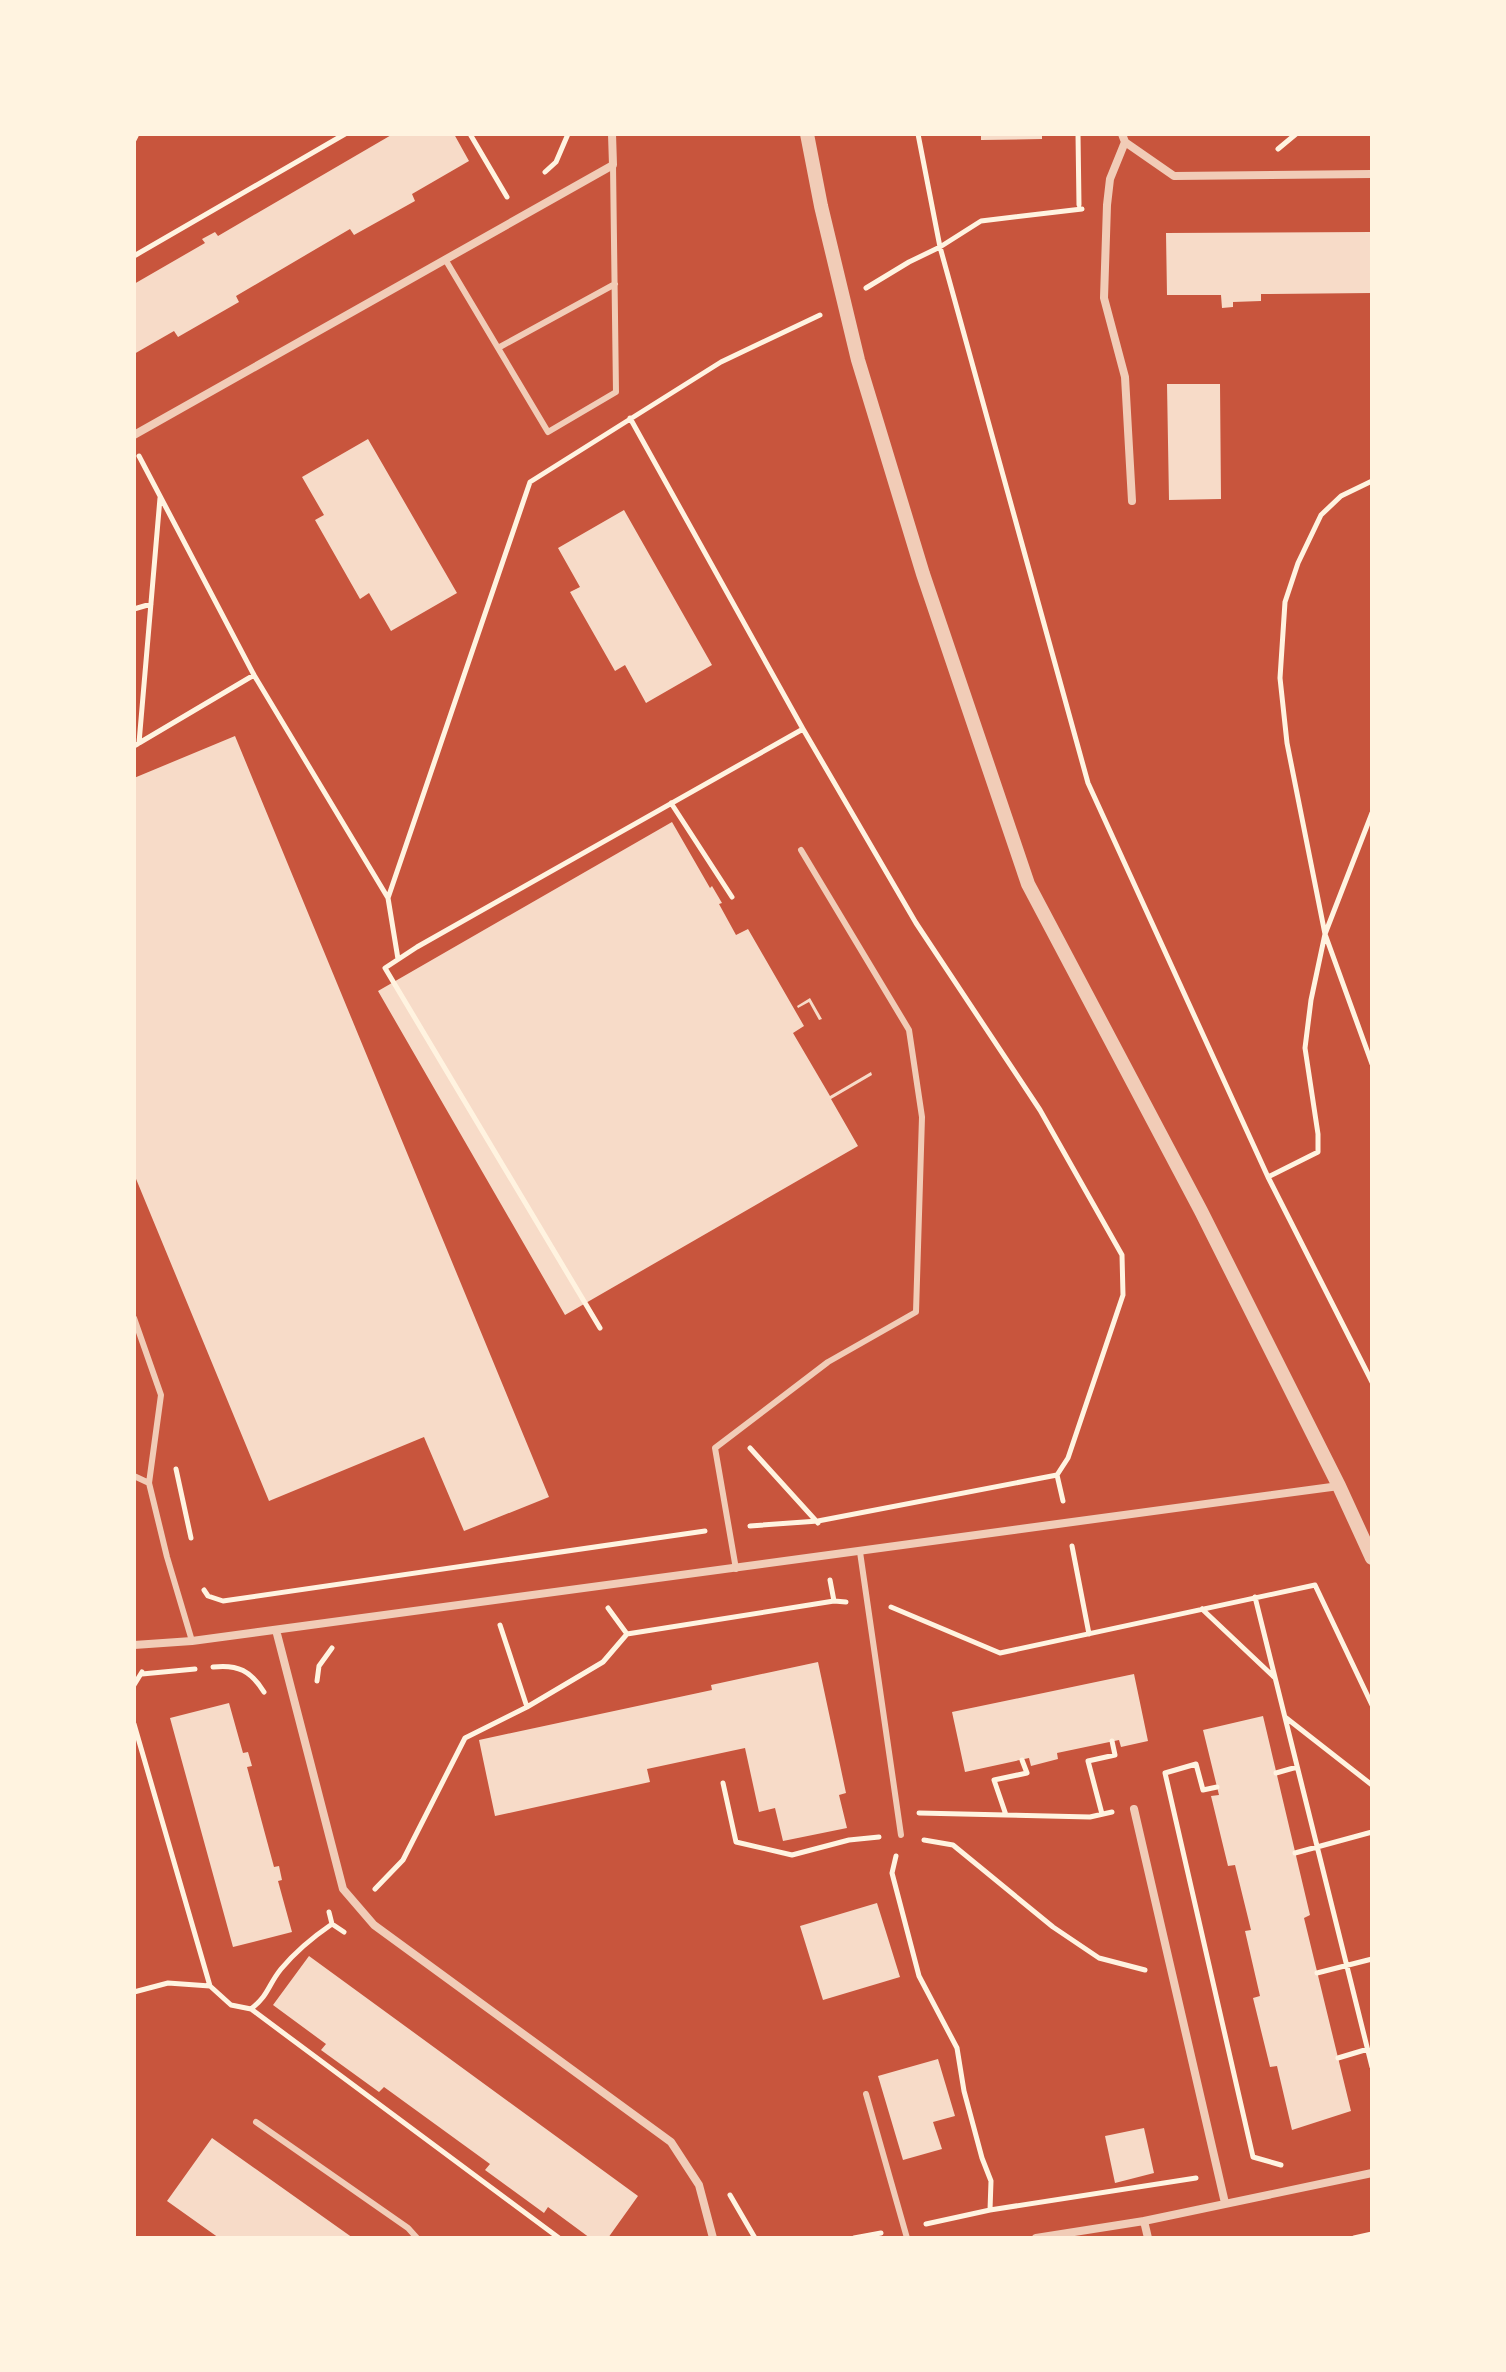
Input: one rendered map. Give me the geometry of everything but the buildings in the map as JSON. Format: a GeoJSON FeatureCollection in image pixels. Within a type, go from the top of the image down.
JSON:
{"type":"FeatureCollection","features":[{"type":"Feature","properties":{"kind":"street"},"geometry":{"type":"LineString","coordinates":[[134,435],[613,165],[612,134]]}},
{"type":"Feature","properties":{"kind":"street"},"geometry":{"type":"LineString","coordinates":[[807,134],[858,360],[923,574],[1028,884],[1201,1211],[1372,1558]]}},
{"type":"Feature","properties":{"kind":"street"},"geometry":{"type":"LineString","coordinates":[[1132,501],[1125,377],[1104,298],[1110,179],[1124,138],[1174,176],[1372,174]]}},
{"type":"Feature","properties":{"kind":"street"},"geometry":{"type":"LineString","coordinates":[[134,1645],[276,1630],[1339,1486]]}},
{"type":"Feature","properties":{"kind":"street"},"geometry":{"type":"LineString","coordinates":[[276,1630],[343,1889],[374,1925],[671,2142],[699,2185],[713,2238]]}},
{"type":"Feature","properties":{"kind":"street"},"geometry":{"type":"LineString","coordinates":[[1134,1809],[1225,2203]]}},
{"type":"Feature","properties":{"kind":"street"},"geometry":{"type":"LineString","coordinates":[[1036,2238],[1144,2221],[1372,2174]]}},
{"type":"Feature","properties":{"kind":"street"},"geometry":{"type":"LineString","coordinates":[[1144,2221],[1148,2238]]}},
{"type":"Feature","properties":{"kind":"lane"},"geometry":{"type":"LineString","coordinates":[[445,259],[548,432],[616,392],[613,165]]}},
{"type":"Feature","properties":{"kind":"lane"},"geometry":{"type":"LineString","coordinates":[[498,348],[615,284]]}},
{"type":"Feature","properties":{"kind":"lane"},"geometry":{"type":"LineString","coordinates":[[736,1569],[715,1448],[828,1362],[916,1312],[922,1117],[909,1030],[801,850]]}},
{"type":"Feature","properties":{"kind":"lane"},"geometry":{"type":"LineString","coordinates":[[134,1318],[161,1395],[149,1483],[192,1641]]}},
{"type":"Feature","properties":{"kind":"lane"},"geometry":{"type":"LineString","coordinates":[[134,1476],[149,1483]]}},
{"type":"Feature","properties":{"kind":"lane"},"geometry":{"type":"LineString","coordinates":[[860,1552],[901,1835]]}},
{"type":"Feature","properties":{"kind":"lane"},"geometry":{"type":"LineString","coordinates":[[866,2094],[907,2238]]}},
{"type":"Feature","properties":{"kind":"lane"},"geometry":{"type":"LineString","coordinates":[[256,2122],[408,2228],[417,2238]]}},
{"type":"Feature","properties":{"kind":"path"},"geometry":{"type":"LineString","coordinates":[[134,140],[137,134]]}},
{"type":"Feature","properties":{"kind":"path"},"geometry":{"type":"LineString","coordinates":[[134,256],[345,134]]}},
{"type":"Feature","properties":{"kind":"path"},"geometry":{"type":"LineString","coordinates":[[470,134],[507,197]]}},
{"type":"Feature","properties":{"kind":"path"},"geometry":{"type":"LineString","coordinates":[[918,134],[940,247],[1088,783],[1268,1177],[1372,1382]]}},
{"type":"Feature","properties":{"kind":"path"},"geometry":{"type":"LineString","coordinates":[[1078,134],[1079,210]]}},
{"type":"Feature","properties":{"kind":"path"},"geometry":{"type":"LineString","coordinates":[[909,262],[981,221],[1107,205]]}},
{"type":"Feature","properties":{"kind":"path"},"geometry":{"type":"LineString","coordinates":[[388,898],[530,482],[721,362],[765,342]]}},
{"type":"Feature","properties":{"kind":"path"},"geometry":{"type":"LineString","coordinates":[[616,392],[803,729],[916,923],[1040,1110],[1122,1255],[1123,1295],[1068,1458],[1057,1475],[1089,1634]]}},
{"type":"Feature","properties":{"kind":"path"},"geometry":{"type":"LineString","coordinates":[[134,446],[254,675],[388,898],[398,959]]}},
{"type":"Feature","properties":{"kind":"path"},"geometry":{"type":"LineString","coordinates":[[1372,481],[1341,496],[1321,515],[1298,563],[1285,602],[1280,648],[1287,743],[1325,934],[1372,1064]]}},
{"type":"Feature","properties":{"kind":"path"},"geometry":{"type":"LineString","coordinates":[[136,744],[160,497]]}},
{"type":"Feature","properties":{"kind":"path"},"geometry":{"type":"LineString","coordinates":[[134,609],[151,604]]}},
{"type":"Feature","properties":{"kind":"path"},"geometry":{"type":"LineString","coordinates":[[136,744],[254,675]]}},
{"type":"Feature","properties":{"kind":"path"},"geometry":{"type":"LineString","coordinates":[[600,1328],[385,968],[803,729]]}},
{"type":"Feature","properties":{"kind":"path"},"geometry":{"type":"LineString","coordinates":[[671,803],[732,897]]}},
{"type":"Feature","properties":{"kind":"path"},"geometry":{"type":"LineString","coordinates":[[1268,1177],[1318,1152],[1305,1048],[1311,1000],[1325,934],[1372,813]]}},
{"type":"Feature","properties":{"kind":"path"},"geometry":{"type":"LineString","coordinates":[[735,1432],[818,1521]]}},
{"type":"Feature","properties":{"kind":"path"},"geometry":{"type":"LineString","coordinates":[[174,1456],[193,1548]]}},
{"type":"Feature","properties":{"kind":"path"},"geometry":{"type":"LineString","coordinates":[[202,1587],[208,1596],[223,1601],[729,1528],[818,1521],[1057,1475]]}},
{"type":"Feature","properties":{"kind":"path"},"geometry":{"type":"LineString","coordinates":[[869,1603],[883,1604],[1000,1653],[1315,1585],[1372,1705]]}},
{"type":"Feature","properties":{"kind":"path"},"geometry":{"type":"LineString","coordinates":[[1255,1597],[1372,2067]]}},
{"type":"Feature","properties":{"kind":"path"},"geometry":{"type":"LineString","coordinates":[[357,1907],[403,1860],[465,1738],[527,1707],[603,1662],[627,1634],[834,1601]]}},
{"type":"Feature","properties":{"kind":"path"},"geometry":{"type":"LineString","coordinates":[[606,1605],[627,1634]]}},
{"type":"Feature","properties":{"kind":"path"},"geometry":{"type":"LineString","coordinates":[[1202,1609],[1275,1679]]}},
{"type":"Feature","properties":{"kind":"path"},"geometry":{"type":"LineString","coordinates":[[499,1621],[527,1707]]}},
{"type":"Feature","properties":{"kind":"path"},"geometry":{"type":"LineString","coordinates":[[134,1685],[142,1674],[219,1666],[240,1667],[256,1678],[266,1695]]}},
{"type":"Feature","properties":{"kind":"path"},"geometry":{"type":"LineString","coordinates":[[1284,1716],[1372,1785]]}},
{"type":"Feature","properties":{"kind":"path"},"geometry":{"type":"LineString","coordinates":[[134,1724],[210,1986],[231,2005],[251,2009],[559,2238]]}},
{"type":"Feature","properties":{"kind":"path"},"geometry":{"type":"LineString","coordinates":[[1102,1814],[1088,1761],[1115,1755],[1112,1741]]}},
{"type":"Feature","properties":{"kind":"path"},"geometry":{"type":"LineString","coordinates":[[1006,1815],[994,1780],[1027,1773],[1022,1760]]}},
{"type":"Feature","properties":{"kind":"path"},"geometry":{"type":"LineString","coordinates":[[1217,1787],[1203,1790],[1196,1764],[1165,1773],[1253,2157]]}},
{"type":"Feature","properties":{"kind":"path"},"geometry":{"type":"LineString","coordinates":[[1276,1773],[1297,1767]]}},
{"type":"Feature","properties":{"kind":"path"},"geometry":{"type":"LineString","coordinates":[[723,1783],[736,1842],[792,1855],[849,1840],[901,1835],[953,1845],[1053,1927],[1099,1958],[1173,1978]]}},
{"type":"Feature","properties":{"kind":"path"},"geometry":{"type":"LineString","coordinates":[[898,1813],[1090,1817],[1172,1802]]}},
{"type":"Feature","properties":{"kind":"path"},"geometry":{"type":"LineString","coordinates":[[1295,1853],[1372,1832]]}},
{"type":"Feature","properties":{"kind":"path"},"geometry":{"type":"LineString","coordinates":[[901,1835],[892,1873],[919,1976],[957,2048],[964,2091],[991,2181],[990,2210]]}},
{"type":"Feature","properties":{"kind":"path"},"geometry":{"type":"LineString","coordinates":[[251,2009],[265,1999],[278,1973],[304,1943],[332,1924]]}},
{"type":"Feature","properties":{"kind":"path"},"geometry":{"type":"LineString","coordinates":[[1317,1973],[1372,1959]]}},
{"type":"Feature","properties":{"kind":"path"},"geometry":{"type":"LineString","coordinates":[[134,1992],[168,1983],[210,1986]]}},
{"type":"Feature","properties":{"kind":"path"},"geometry":{"type":"LineString","coordinates":[[1338,2058],[1368,2049]]}},
{"type":"Feature","properties":{"kind":"path"},"geometry":{"type":"LineString","coordinates":[[854,2238],[990,2210],[1218,2174],[1253,2157],[1281,2165],[1296,2162]]}},
{"type":"Feature","properties":{"kind":"path"},"geometry":{"type":"LineString","coordinates":[[729,2194],[755,2238]]}},
{"type":"Feature","properties":{"kind":"path"},"geometry":{"type":"LineString","coordinates":[[1354,2238],[1372,2234]]}}]}
